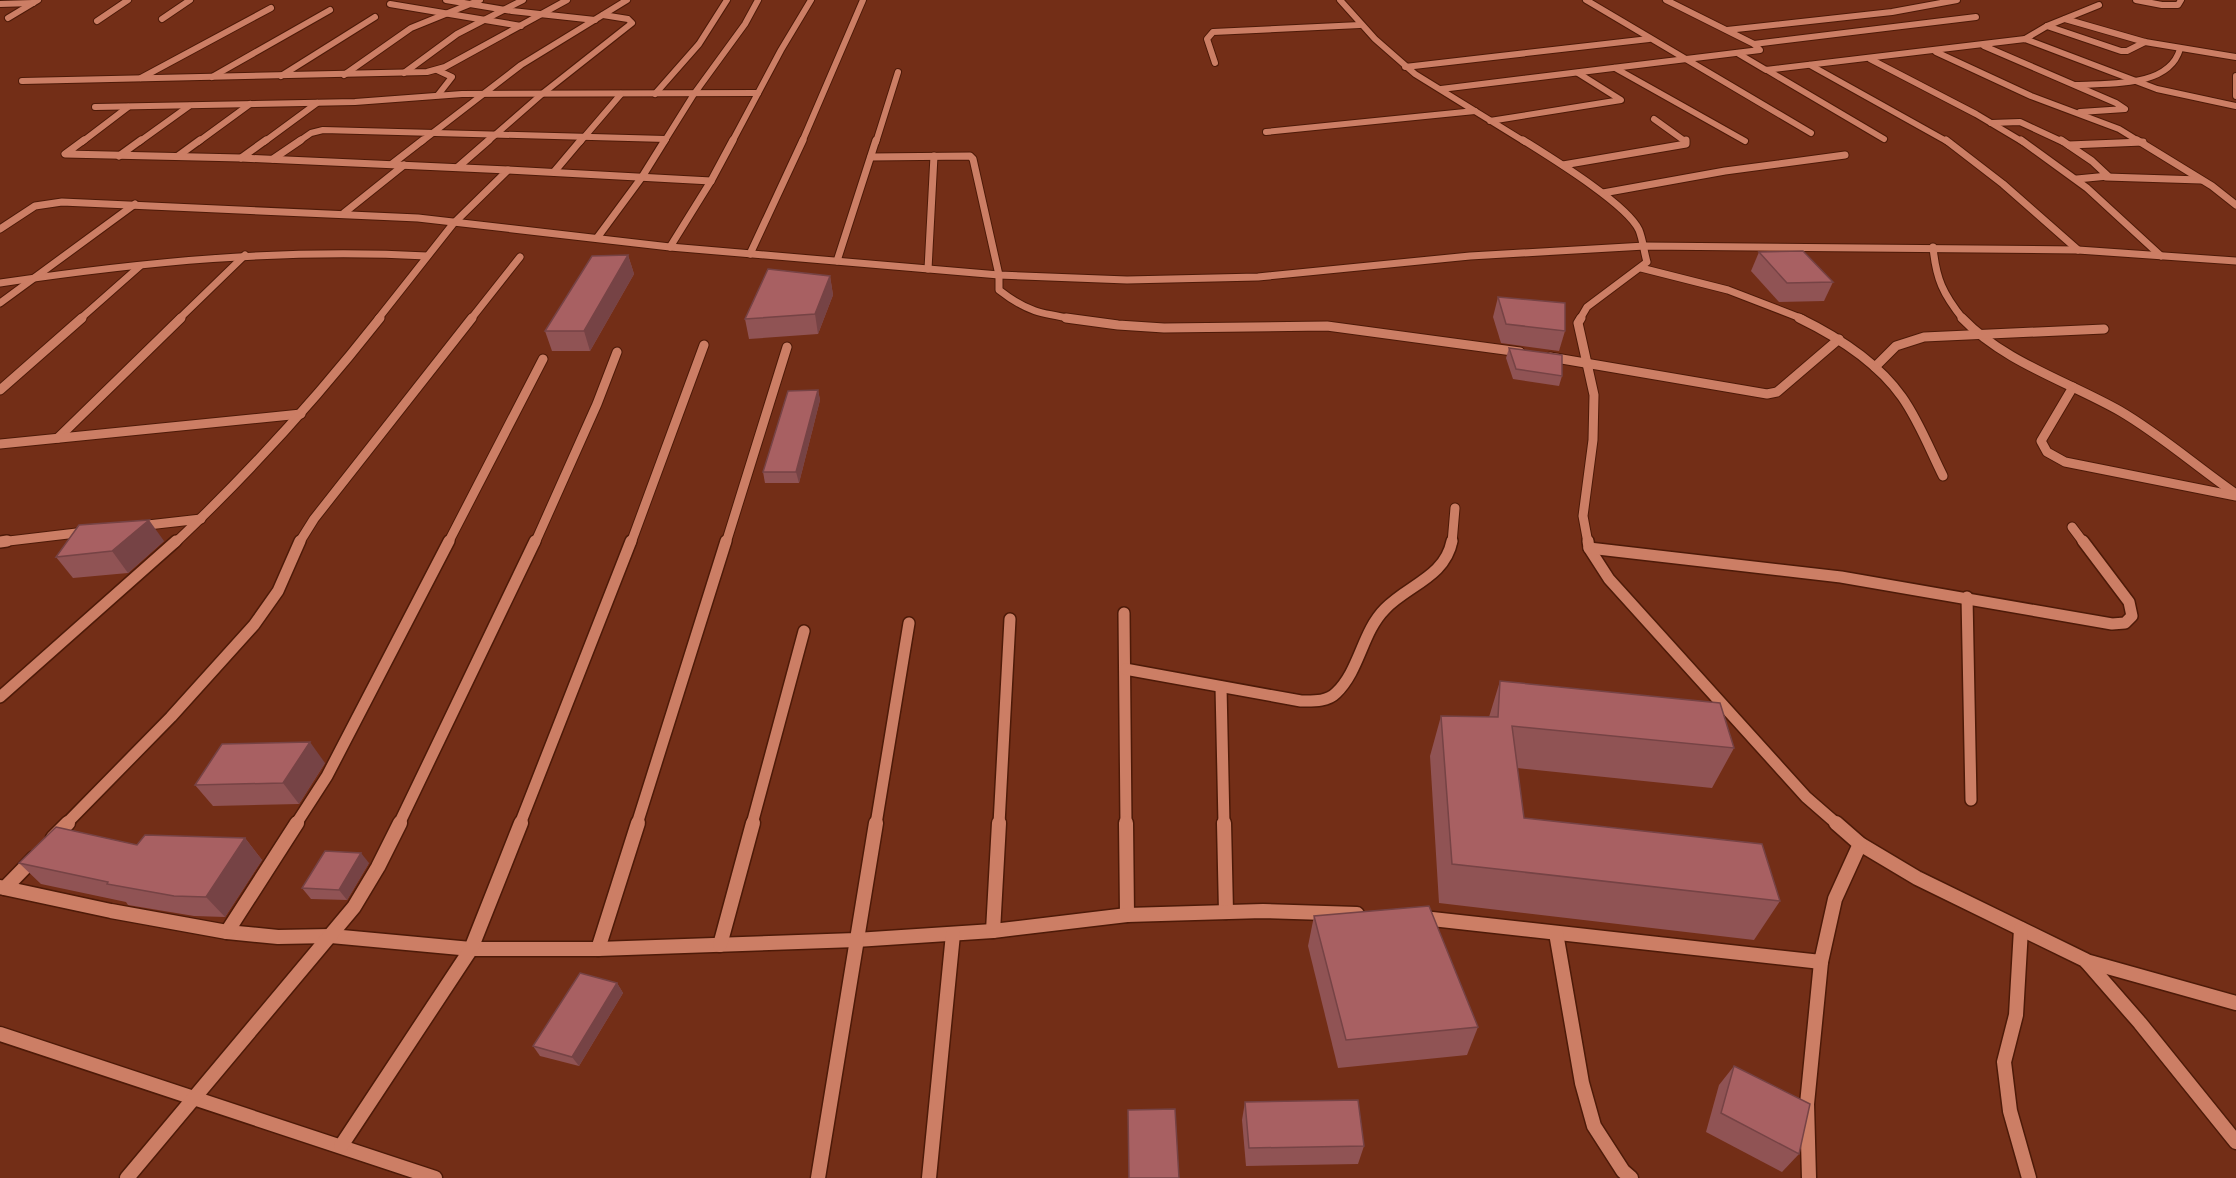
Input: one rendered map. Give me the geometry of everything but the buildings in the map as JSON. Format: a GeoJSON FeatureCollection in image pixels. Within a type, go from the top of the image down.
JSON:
{"type":"FeatureCollection","features":[{"type":"Feature","properties":{"kind":"street"},"geometry":{"type":"LineString","coordinates":[[97,21],[128,0]]}},
{"type":"Feature","properties":{"kind":"street"},"geometry":{"type":"LineString","coordinates":[[162,19],[190,0]]}},
{"type":"Feature","properties":{"kind":"street"},"geometry":{"type":"LineString","coordinates":[[446,0],[502,10],[596,20]]}},
{"type":"Feature","properties":{"kind":"street"},"geometry":{"type":"LineString","coordinates":[[344,75],[411,28],[480,0]]}},
{"type":"Feature","properties":{"kind":"street"},"geometry":{"type":"LineString","coordinates":[[404,74],[457,34],[482,19],[523,0]]}},
{"type":"Feature","properties":{"kind":"street"},"geometry":{"type":"LineString","coordinates":[[22,81],[404,74],[437,70],[567,0]]}},
{"type":"Feature","properties":{"kind":"street"},"geometry":{"type":"LineString","coordinates":[[392,164],[521,65],[627,0]]}},
{"type":"Feature","properties":{"kind":"street"},"geometry":{"type":"LineString","coordinates":[[656,94],[699,44],[727,0]]}},
{"type":"Feature","properties":{"kind":"street"},"geometry":{"type":"LineString","coordinates":[[597,238],[642,177],[694,94],[745,24],[758,0]]}},
{"type":"Feature","properties":{"kind":"street"},"geometry":{"type":"LineString","coordinates":[[670,247],[711,181],[781,50],[812,0]]}},
{"type":"Feature","properties":{"kind":"street"},"geometry":{"type":"LineString","coordinates":[[750,254],[815,114],[862,0]]}},
{"type":"Feature","properties":{"kind":"street"},"geometry":{"type":"LineString","coordinates":[[1340,0],[1360,25],[1405,67],[1563,165],[1627,213],[1640,230],[1645,257]]}},
{"type":"Feature","properties":{"kind":"street"},"geometry":{"type":"LineString","coordinates":[[1586,0],[1811,133]]}},
{"type":"Feature","properties":{"kind":"street"},"geometry":{"type":"LineString","coordinates":[[1441,89],[1760,50],[1754,44],[1666,0]]}},
{"type":"Feature","properties":{"kind":"street"},"geometry":{"type":"LineString","coordinates":[[1727,30],[1892,12],[1957,0]]}},
{"type":"Feature","properties":{"kind":"street"},"geometry":{"type":"LineString","coordinates":[[2136,0],[2171,6],[2178,5],[2181,0]]}},
{"type":"Feature","properties":{"kind":"street"},"geometry":{"type":"LineString","coordinates":[[0,4],[36,2]]}},
{"type":"Feature","properties":{"kind":"street"},"geometry":{"type":"LineString","coordinates":[[8,18],[36,2]]}},
{"type":"Feature","properties":{"kind":"street"},"geometry":{"type":"LineString","coordinates":[[390,4],[521,26]]}},
{"type":"Feature","properties":{"kind":"street"},"geometry":{"type":"LineString","coordinates":[[1766,70],[1983,46],[2025,39],[2047,26],[2099,5]]}},
{"type":"Feature","properties":{"kind":"street"},"geometry":{"type":"LineString","coordinates":[[141,79],[183,54],[271,8]]}},
{"type":"Feature","properties":{"kind":"street"},"geometry":{"type":"LineString","coordinates":[[211,77],[330,10]]}},
{"type":"Feature","properties":{"kind":"street"},"geometry":{"type":"LineString","coordinates":[[458,167],[542,94],[632,23],[628,19],[603,15]]}},
{"type":"Feature","properties":{"kind":"street"},"geometry":{"type":"LineString","coordinates":[[281,76],[375,17]]}},
{"type":"Feature","properties":{"kind":"street"},"geometry":{"type":"LineString","coordinates":[[1754,44],[1976,17]]}},
{"type":"Feature","properties":{"kind":"street"},"geometry":{"type":"LineString","coordinates":[[2065,19],[2145,42],[2236,57]]}},
{"type":"Feature","properties":{"kind":"street"},"geometry":{"type":"LineString","coordinates":[[1215,63],[1207,39],[1213,32],[1360,25]]}},
{"type":"Feature","properties":{"kind":"street"},"geometry":{"type":"LineString","coordinates":[[2047,26],[2121,51],[2127,51],[2145,42]]}},
{"type":"Feature","properties":{"kind":"street"},"geometry":{"type":"LineString","coordinates":[[1405,67],[1649,39]]}},
{"type":"Feature","properties":{"kind":"street"},"geometry":{"type":"LineString","coordinates":[[2025,39],[2172,94],[2236,105]]}},
{"type":"Feature","properties":{"kind":"street"},"geometry":{"type":"LineString","coordinates":[[1983,46],[2076,85],[2125,109],[2073,112]]}},
{"type":"Feature","properties":{"kind":"street"},"geometry":{"type":"LineString","coordinates":[[2076,85],[2131,79],[2169,69],[2176,62],[2180,49]]}},
{"type":"Feature","properties":{"kind":"street"},"geometry":{"type":"LineString","coordinates":[[1934,51],[1999,82],[2119,129],[2202,180],[2236,205]]}},
{"type":"Feature","properties":{"kind":"street"},"geometry":{"type":"LineString","coordinates":[[1739,54],[1884,139]]}},
{"type":"Feature","properties":{"kind":"street"},"geometry":{"type":"LineString","coordinates":[[1868,59],[1991,123],[2038,151],[2076,179],[2161,256]]}},
{"type":"Feature","properties":{"kind":"street"},"geometry":{"type":"LineString","coordinates":[[1810,65],[1945,139],[1994,176],[2078,250]]}},
{"type":"Feature","properties":{"kind":"street"},"geometry":{"type":"LineString","coordinates":[[1615,68],[1745,141]]}},
{"type":"Feature","properties":{"kind":"street"},"geometry":{"type":"LineString","coordinates":[[437,70],[452,77],[452,81],[438,95]]}},
{"type":"Feature","properties":{"kind":"street"},"geometry":{"type":"LineString","coordinates":[[837,261],[898,72]]}},
{"type":"Feature","properties":{"kind":"street"},"geometry":{"type":"LineString","coordinates":[[1490,121],[1621,100],[1577,73]]}},
{"type":"Feature","properties":{"kind":"street"},"geometry":{"type":"LineString","coordinates":[[2236,76],[2236,96]]}},
{"type":"Feature","properties":{"kind":"street"},"geometry":{"type":"LineString","coordinates":[[95,107],[386,100],[483,94],[758,93]]}},
{"type":"Feature","properties":{"kind":"street"},"geometry":{"type":"LineString","coordinates":[[554,172],[621,94]]}},
{"type":"Feature","properties":{"kind":"street"},"geometry":{"type":"LineString","coordinates":[[241,158],[317,102]]}},
{"type":"Feature","properties":{"kind":"street"},"geometry":{"type":"LineString","coordinates":[[178,156],[250,104]]}},
{"type":"Feature","properties":{"kind":"street"},"geometry":{"type":"LineString","coordinates":[[119,156],[190,105]]}},
{"type":"Feature","properties":{"kind":"street"},"geometry":{"type":"LineString","coordinates":[[128,106],[65,154],[392,164],[711,181]]}},
{"type":"Feature","properties":{"kind":"street"},"geometry":{"type":"LineString","coordinates":[[1266,132],[1475,111]]}},
{"type":"Feature","properties":{"kind":"street"},"geometry":{"type":"LineString","coordinates":[[1563,165],[1686,144],[1686,140],[1679,134],[1654,119]]}},
{"type":"Feature","properties":{"kind":"street"},"geometry":{"type":"LineString","coordinates":[[1991,123],[2019,122],[2067,145],[2109,176],[2106,177]]}},
{"type":"Feature","properties":{"kind":"street"},"geometry":{"type":"LineString","coordinates":[[272,159],[316,131],[666,139]]}},
{"type":"Feature","properties":{"kind":"street"},"geometry":{"type":"LineString","coordinates":[[2067,145],[2143,142]]}},
{"type":"Feature","properties":{"kind":"street"},"geometry":{"type":"LineString","coordinates":[[871,157],[963,155],[973,159],[999,282],[1021,307],[1047,315],[1118,325],[1164,328],[1327,326],[1527,354]]}},
{"type":"Feature","properties":{"kind":"street"},"geometry":{"type":"LineString","coordinates":[[1603,193],[1725,171],[1845,155]]}},
{"type":"Feature","properties":{"kind":"street"},"geometry":{"type":"LineString","coordinates":[[928,269],[934,156]]}},
{"type":"Feature","properties":{"kind":"street"},"geometry":{"type":"LineString","coordinates":[[344,213],[404,165]]}},
{"type":"Feature","properties":{"kind":"street"},"geometry":{"type":"LineString","coordinates":[[0,697],[78,631],[202,519],[301,414],[368,334],[454,223],[508,170]]}},
{"type":"Feature","properties":{"kind":"street"},"geometry":{"type":"LineString","coordinates":[[2076,179],[2106,177],[2202,180]]}},
{"type":"Feature","properties":{"kind":"street"},"geometry":{"type":"LineString","coordinates":[[0,229],[24,212],[48,203],[135,204],[344,213],[418,218],[670,247],[928,269],[999,282],[1258,277],[1470,256],[1645,257],[1934,247],[2078,250],[2236,261]]}},
{"type":"Feature","properties":{"kind":"street"},"geometry":{"type":"LineString","coordinates":[[0,303],[135,204]]}},
{"type":"Feature","properties":{"kind":"street"},"geometry":{"type":"LineString","coordinates":[[1934,247],[1936,275],[1944,294],[1963,320],[1979,335],[2014,357],[2118,411],[2157,435],[2236,495]]}},
{"type":"Feature","properties":{"kind":"street"},"geometry":{"type":"LineString","coordinates":[[0,283],[245,255],[322,251],[429,253]]}},
{"type":"Feature","properties":{"kind":"street"},"geometry":{"type":"LineString","coordinates":[[58,438],[245,255]]}},
{"type":"Feature","properties":{"kind":"street"},"geometry":{"type":"LineString","coordinates":[[46,845],[171,717],[254,625],[278,591],[296,548],[314,519],[520,257]]}},
{"type":"Feature","properties":{"kind":"street"},"geometry":{"type":"LineString","coordinates":[[1645,257],[1705,282],[1754,296],[1797,314],[1839,339],[1875,368],[1902,397],[1942,476]]}},
{"type":"Feature","properties":{"kind":"street"},"geometry":{"type":"LineString","coordinates":[[1645,257],[1587,307],[1578,323],[1594,395],[1593,440],[1583,516],[1589,548],[1609,579],[1806,797],[1860,844],[1917,879],[2085,960],[2236,1003]]}},
{"type":"Feature","properties":{"kind":"street"},"geometry":{"type":"LineString","coordinates":[[0,390],[141,266]]}},
{"type":"Feature","properties":{"kind":"street"},"geometry":{"type":"LineString","coordinates":[[1875,368],[1886,352],[1899,343],[1924,338],[2104,329]]}},
{"type":"Feature","properties":{"kind":"street"},"geometry":{"type":"LineString","coordinates":[[1539,355],[1767,394],[1777,392],[1839,339]]}},
{"type":"Feature","properties":{"kind":"street"},"geometry":{"type":"LineString","coordinates":[[341,1146],[471,949],[657,476],[704,345]]}},
{"type":"Feature","properties":{"kind":"street"},"geometry":{"type":"LineString","coordinates":[[598,949],[787,347]]}},
{"type":"Feature","properties":{"kind":"street"},"geometry":{"type":"LineString","coordinates":[[128,1178],[354,907],[372,877],[411,804],[518,580],[618,352]]}},
{"type":"Feature","properties":{"kind":"street"},"geometry":{"type":"LineString","coordinates":[[226,932],[327,776],[543,358]]}},
{"type":"Feature","properties":{"kind":"street"},"geometry":{"type":"LineString","coordinates":[[2073,387],[2042,441],[2044,449],[2050,456],[2065,462],[2236,495]]}},
{"type":"Feature","properties":{"kind":"street"},"geometry":{"type":"LineString","coordinates":[[0,444],[301,414]]}},
{"type":"Feature","properties":{"kind":"street"},"geometry":{"type":"LineString","coordinates":[[1125,669],[1301,701],[1322,701],[1335,695],[1344,683],[1364,640],[1384,610],[1439,570],[1449,552],[1455,508]]}},
{"type":"Feature","properties":{"kind":"street"},"geometry":{"type":"LineString","coordinates":[[130,527],[202,519]]}},
{"type":"Feature","properties":{"kind":"street"},"geometry":{"type":"LineString","coordinates":[[1589,548],[1731,562],[1968,597],[2112,624],[2125,623],[2132,616],[2128,602],[2072,527]]}},
{"type":"Feature","properties":{"kind":"street"},"geometry":{"type":"LineString","coordinates":[[0,542],[95,531]]}},
{"type":"Feature","properties":{"kind":"street"},"geometry":{"type":"LineString","coordinates":[[1968,597],[1971,800]]}},
{"type":"Feature","properties":{"kind":"street"},"geometry":{"type":"LineString","coordinates":[[1124,613],[1127,915]]}},
{"type":"Feature","properties":{"kind":"street"},"geometry":{"type":"LineString","coordinates":[[993,931],[1010,619]]}},
{"type":"Feature","properties":{"kind":"street"},"geometry":{"type":"LineString","coordinates":[[818,1178],[909,623]]}},
{"type":"Feature","properties":{"kind":"street"},"geometry":{"type":"LineString","coordinates":[[720,945],[804,630]]}},
{"type":"Feature","properties":{"kind":"street"},"geometry":{"type":"LineString","coordinates":[[1221,687],[1226,912]]}},
{"type":"Feature","properties":{"kind":"street"},"geometry":{"type":"LineString","coordinates":[[1809,1178],[1807,1104],[1821,962],[1835,899],[1860,844]]}},
{"type":"Feature","properties":{"kind":"street"},"geometry":{"type":"LineString","coordinates":[[2,887],[38,853]]}},
{"type":"Feature","properties":{"kind":"street"},"geometry":{"type":"LineString","coordinates":[[2,887],[111,911],[226,932],[278,937],[330,936],[471,949],[598,949],[856,940],[993,931],[1127,915],[1226,912],[1374,915]]}},
{"type":"Feature","properties":{"kind":"street"},"geometry":{"type":"LineString","coordinates":[[1408,916],[1821,962]]}},
{"type":"Feature","properties":{"kind":"street"},"geometry":{"type":"LineString","coordinates":[[2021,929],[2016,1015],[2004,1062],[2010,1111],[2029,1178]]}},
{"type":"Feature","properties":{"kind":"street"},"geometry":{"type":"LineString","coordinates":[[1556,933],[1582,1083],[1594,1126],[1623,1171],[1631,1178]]}},
{"type":"Feature","properties":{"kind":"street"},"geometry":{"type":"LineString","coordinates":[[929,1178],[952,934]]}},
{"type":"Feature","properties":{"kind":"street"},"geometry":{"type":"LineString","coordinates":[[2085,960],[2140,1023],[2236,1142]]}},
{"type":"Feature","properties":{"kind":"street"},"geometry":{"type":"LineString","coordinates":[[0,1034],[435,1178]]}}]}
